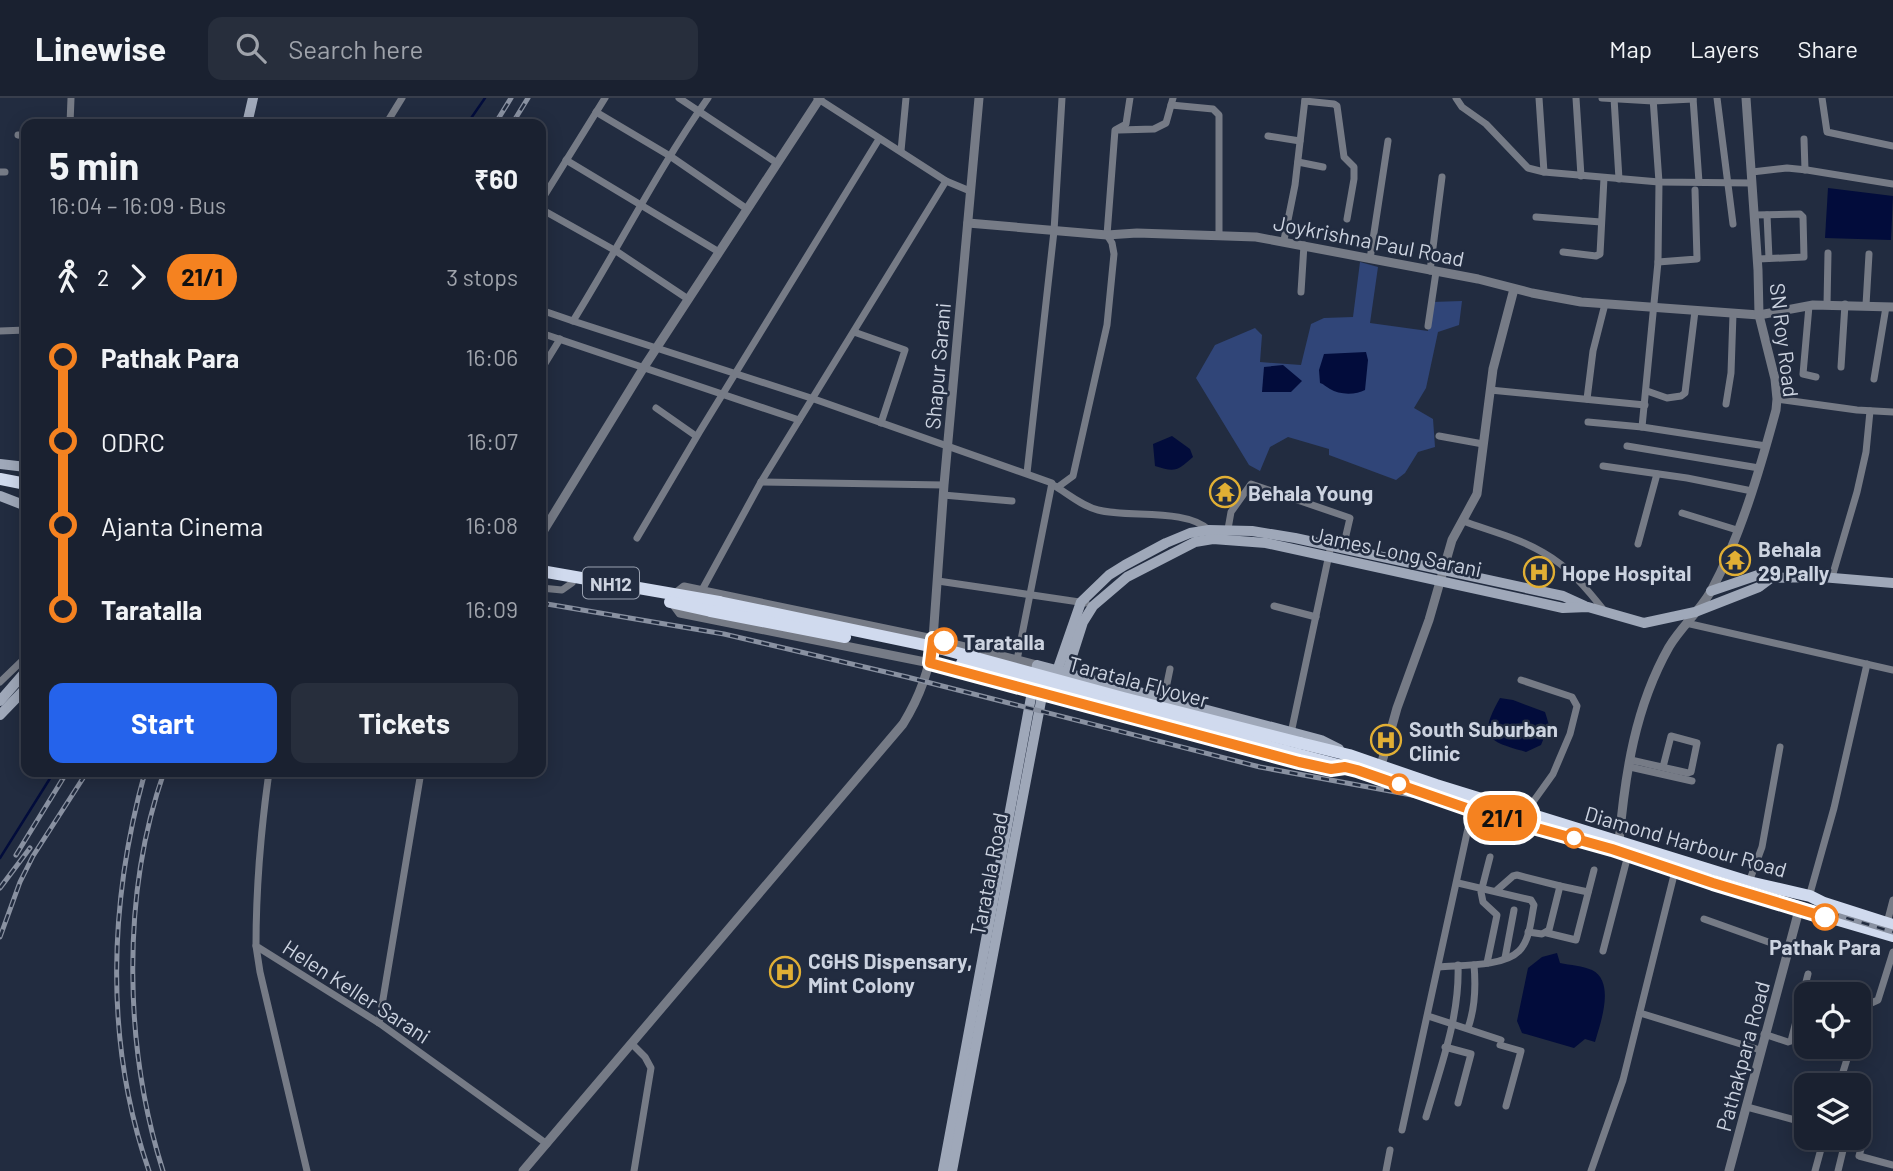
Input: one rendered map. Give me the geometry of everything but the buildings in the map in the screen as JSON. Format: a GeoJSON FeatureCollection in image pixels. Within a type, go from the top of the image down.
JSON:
{"type":"FeatureCollection","features":[{"type":"Feature","properties":{"kind":"highway"},"geometry":{"type":"LineString","coordinates":[[0,480],[21,483]]}},
{"type":"Feature","properties":{"kind":"highway"},"geometry":{"type":"LineString","coordinates":[[0,488],[21,492]]}},
{"type":"Feature","properties":{"kind":"highway","name":"NH12"},"geometry":{"type":"LineString","coordinates":[[546,572],[673,598]]}},
{"type":"Feature","properties":{"kind":"highway","name":"NH12"},"geometry":{"type":"LineString","coordinates":[[546,580],[673,598]]}},
{"type":"Feature","properties":{"kind":"highway","name":"Taratala Flyover"},"geometry":{"type":"LineString","coordinates":[[673,598],[933,654],[1285,751],[1347,761]]}},
{"type":"Feature","properties":{"kind":"highway","name":"Taratala Flyover"},"geometry":{"type":"LineString","coordinates":[[715,607],[939,648],[1124,698],[1296,738],[1347,761]]}},
{"type":"Feature","properties":{"kind":"highway","name":"Diamond Harbour Road"},"geometry":{"type":"LineString","coordinates":[[1347,761],[1749,882],[1810,896],[1890,924]]}},
{"type":"Feature","properties":{"kind":"highway","name":"Diamond Harbour Road"},"geometry":{"type":"LineString","coordinates":[[1380,771],[1472,810],[1893,936]]}},
{"type":"Feature","properties":{"kind":"main road"},"geometry":{"type":"LineString","coordinates":[[248,119],[253,98]]}},
{"type":"Feature","properties":{"kind":"main road"},"geometry":{"type":"LineString","coordinates":[[0,464],[21,466]]}},
{"type":"Feature","properties":{"kind":"main road"},"geometry":{"type":"LineString","coordinates":[[0,496],[21,504]]}},
{"type":"Feature","properties":{"kind":"main road"},"geometry":{"type":"LineString","coordinates":[[943,1171],[1025,720],[1047,694],[1052,669],[1081,602],[1109,575],[1139,564],[1166,543],[1190,533],[1228,529],[1331,545],[1443,575],[1563,596],[1608,614],[1644,623],[1695,612],[1759,587],[1771,578]]}},
{"type":"Feature","properties":{"kind":"main road","name":"James Long Sarani"},"geometry":{"type":"LineString","coordinates":[[1052,669],[1093,606],[1139,564],[1195,542],[1213,539],[1266,543],[1328,557],[1443,575]]}},
{"type":"Feature","properties":{"kind":"main road"},"geometry":{"type":"LineString","coordinates":[[1711,591],[1758,575],[1771,578],[1832,578],[1893,583]]}},
{"type":"Feature","properties":{"kind":"main road"},"geometry":{"type":"LineString","coordinates":[[1047,694],[1052,669]]}},
{"type":"Feature","properties":{"kind":"main road"},"geometry":{"type":"LineString","coordinates":[[1052,669],[1164,698],[1296,738]]}},
{"type":"Feature","properties":{"kind":"main road"},"geometry":{"type":"LineString","coordinates":[[0,701],[21,677]]}},
{"type":"Feature","properties":{"kind":"main road"},"geometry":{"type":"LineString","coordinates":[[0,715],[21,693]]}},
{"type":"Feature","properties":{"kind":"main road"},"geometry":{"type":"LineString","coordinates":[[1047,694],[1299,762],[1331,769],[1347,761]]}},
{"type":"Feature","properties":{"kind":"main road","name":"Taratala Road"},"geometry":{"type":"LineString","coordinates":[[953,1171],[1029,760],[1047,694]]}},
{"type":"Feature","properties":{"kind":"street"},"geometry":{"type":"LineString","coordinates":[[70,119],[71,98]]}},
{"type":"Feature","properties":{"kind":"street"},"geometry":{"type":"LineString","coordinates":[[389,119],[402,98]]}},
{"type":"Feature","properties":{"kind":"street"},"geometry":{"type":"LineString","coordinates":[[546,193],[604,98]]}},
{"type":"Feature","properties":{"kind":"street"},"geometry":{"type":"LineString","coordinates":[[678,98],[777,163]]}},
{"type":"Feature","properties":{"kind":"street"},"geometry":{"type":"LineString","coordinates":[[573,321],[670,156],[708,98]]}},
{"type":"Feature","properties":{"kind":"street"},"geometry":{"type":"LineString","coordinates":[[546,527],[656,348],[819,98],[946,181],[970,191]]}},
{"type":"Feature","properties":{"kind":"street"},"geometry":{"type":"LineString","coordinates":[[901,151],[906,98]]}},
{"type":"Feature","properties":{"kind":"street","name":"Shapur Sarani"},"geometry":{"type":"LineString","coordinates":[[523,1171],[903,724],[930,663],[979,98]]}},
{"type":"Feature","properties":{"kind":"street"},"geometry":{"type":"LineString","coordinates":[[1027,473],[1054,231],[1062,98]]}},
{"type":"Feature","properties":{"kind":"street"},"geometry":{"type":"LineString","coordinates":[[1115,130],[1126,124],[1130,98]]}},
{"type":"Feature","properties":{"kind":"street"},"geometry":{"type":"LineString","coordinates":[[1456,98],[1462,107],[1486,124],[1528,169],[1697,186],[1752,183]]}},
{"type":"Feature","properties":{"kind":"street"},"geometry":{"type":"LineString","coordinates":[[1539,98],[1544,172]]}},
{"type":"Feature","properties":{"kind":"street"},"geometry":{"type":"LineString","coordinates":[[1576,98],[1581,176]]}},
{"type":"Feature","properties":{"kind":"street"},"geometry":{"type":"LineString","coordinates":[[1602,98],[1693,99],[1697,259],[1658,262]]}},
{"type":"Feature","properties":{"kind":"street"},"geometry":{"type":"LineString","coordinates":[[1717,98],[1733,224]]}},
{"type":"Feature","properties":{"kind":"street","name":"SN Roy Road"},"geometry":{"type":"LineString","coordinates":[[1619,842],[1635,731],[1651,682],[1671,645],[1711,591],[1752,491],[1777,399],[1775,379],[1759,315],[1758,258],[1746,98]]}},
{"type":"Feature","properties":{"kind":"street"},"geometry":{"type":"LineString","coordinates":[[1822,98],[1827,132],[1893,146]]}},
{"type":"Feature","properties":{"kind":"street"},"geometry":{"type":"LineString","coordinates":[[1284,240],[1298,162],[1305,99],[1337,106],[1344,157],[1354,167],[1347,219]]}},
{"type":"Feature","properties":{"kind":"street"},"geometry":{"type":"LineString","coordinates":[[1614,99],[1619,179]]}},
{"type":"Feature","properties":{"kind":"street"},"geometry":{"type":"LineString","coordinates":[[1642,427],[1658,262],[1658,182],[1653,99]]}},
{"type":"Feature","properties":{"kind":"street"},"geometry":{"type":"LineString","coordinates":[[1115,130],[1154,129],[1166,122],[1172,102],[1213,109],[1219,115],[1219,235]]}},
{"type":"Feature","properties":{"kind":"street"},"geometry":{"type":"LineString","coordinates":[[596,112],[670,156],[747,209]]}},
{"type":"Feature","properties":{"kind":"street"},"geometry":{"type":"LineString","coordinates":[[1055,485],[1073,476],[1107,325],[1114,254],[1107,234],[1115,130]]}},
{"type":"Feature","properties":{"kind":"street"},"geometry":{"type":"LineString","coordinates":[[1268,136],[1300,141]]}},
{"type":"Feature","properties":{"kind":"street"},"geometry":{"type":"LineString","coordinates":[[637,538],[696,436],[879,139]]}},
{"type":"Feature","properties":{"kind":"street"},"geometry":{"type":"LineString","coordinates":[[1804,139],[1804,170]]}},
{"type":"Feature","properties":{"kind":"street"},"geometry":{"type":"LineString","coordinates":[[1370,259],[1388,141]]}},
{"type":"Feature","properties":{"kind":"street"},"geometry":{"type":"LineString","coordinates":[[566,160],[719,252]]}},
{"type":"Feature","properties":{"kind":"street"},"geometry":{"type":"LineString","coordinates":[[1298,162],[1323,167]]}},
{"type":"Feature","properties":{"kind":"street"},"geometry":{"type":"LineString","coordinates":[[1752,172],[1787,168],[1893,184]]}},
{"type":"Feature","properties":{"kind":"street"},"geometry":{"type":"LineString","coordinates":[[1428,326],[1441,177]]}},
{"type":"Feature","properties":{"kind":"street"},"geometry":{"type":"LineString","coordinates":[[1563,252],[1599,255],[1604,178]]}},
{"type":"Feature","properties":{"kind":"street"},"geometry":{"type":"LineString","coordinates":[[702,590],[761,482],[946,181]]}},
{"type":"Feature","properties":{"kind":"street"},"geometry":{"type":"LineString","coordinates":[[546,212],[616,251],[688,299]]}},
{"type":"Feature","properties":{"kind":"street"},"geometry":{"type":"LineString","coordinates":[[1754,215],[1800,214],[1803,217],[1805,256],[1758,258]]}},
{"type":"Feature","properties":{"kind":"street"},"geometry":{"type":"LineString","coordinates":[[1767,215],[1769,258]]}},
{"type":"Feature","properties":{"kind":"street"},"geometry":{"type":"LineString","coordinates":[[1536,216],[1601,222]]}},
{"type":"Feature","properties":{"kind":"street","name":"Joykrishna Paul Road"},"geometry":{"type":"LineString","coordinates":[[968,223],[1107,234],[1219,235],[1284,240],[1478,279],[1554,298],[1605,304],[1759,315],[1809,306],[1845,304],[1889,307]]}},
{"type":"Feature","properties":{"kind":"street"},"geometry":{"type":"LineString","coordinates":[[1756,236],[1768,235]]}},
{"type":"Feature","properties":{"kind":"street"},"geometry":{"type":"LineString","coordinates":[[1301,292],[1304,245]]}},
{"type":"Feature","properties":{"kind":"street"},"geometry":{"type":"LineString","coordinates":[[1827,305],[1828,253]]}},
{"type":"Feature","properties":{"kind":"street"},"geometry":{"type":"LineString","coordinates":[[1866,305],[1869,254]]}},
{"type":"Feature","properties":{"kind":"street"},"geometry":{"type":"LineString","coordinates":[[1380,771],[1397,708],[1443,575],[1451,540],[1476,494],[1490,390],[1499,343],[1514,289]]}},
{"type":"Feature","properties":{"kind":"street"},"geometry":{"type":"LineString","coordinates":[[1587,399],[1593,351],[1605,304]]}},
{"type":"Feature","properties":{"kind":"street"},"geometry":{"type":"LineString","coordinates":[[1841,366],[1845,304]]}},
{"type":"Feature","properties":{"kind":"street"},"geometry":{"type":"LineString","coordinates":[[1809,306],[1803,374],[1816,377]]}},
{"type":"Feature","properties":{"kind":"street"},"geometry":{"type":"LineString","coordinates":[[1874,379],[1889,307]]}},
{"type":"Feature","properties":{"kind":"street"},"geometry":{"type":"LineString","coordinates":[[546,312],[814,399],[1027,473],[1055,485],[1090,508],[1110,513],[1195,520],[1209,530]]}},
{"type":"Feature","properties":{"kind":"street"},"geometry":{"type":"LineString","coordinates":[[1647,391],[1667,398],[1685,393],[1695,312]]}},
{"type":"Feature","properties":{"kind":"street"},"geometry":{"type":"LineString","coordinates":[[1726,404],[1733,348],[1733,314]]}},
{"type":"Feature","properties":{"kind":"street"},"geometry":{"type":"LineString","coordinates":[[0,331],[21,330]]}},
{"type":"Feature","properties":{"kind":"street"},"geometry":{"type":"LineString","coordinates":[[854,332],[905,350],[881,423]]}},
{"type":"Feature","properties":{"kind":"street"},"geometry":{"type":"LineString","coordinates":[[546,335],[799,420]]}},
{"type":"Feature","properties":{"kind":"street"},"geometry":{"type":"LineString","coordinates":[[546,362],[560,339]]}},
{"type":"Feature","properties":{"kind":"street"},"geometry":{"type":"LineString","coordinates":[[1490,390],[1645,405]]}},
{"type":"Feature","properties":{"kind":"street"},"geometry":{"type":"LineString","coordinates":[[1777,399],[1893,412]]}},
{"type":"Feature","properties":{"kind":"street"},"geometry":{"type":"LineString","coordinates":[[656,408],[696,436]]}},
{"type":"Feature","properties":{"kind":"street"},"geometry":{"type":"LineString","coordinates":[[1832,578],[1857,492],[1866,452],[1870,411]]}},
{"type":"Feature","properties":{"kind":"street"},"geometry":{"type":"LineString","coordinates":[[1588,422],[1642,427],[1766,446]]}},
{"type":"Feature","properties":{"kind":"street"},"geometry":{"type":"LineString","coordinates":[[1439,436],[1483,444]]}},
{"type":"Feature","properties":{"kind":"street"},"geometry":{"type":"LineString","coordinates":[[1627,446],[1759,468]]}},
{"type":"Feature","properties":{"kind":"street"},"geometry":{"type":"LineString","coordinates":[[1602,466],[1752,491]]}},
{"type":"Feature","properties":{"kind":"street"},"geometry":{"type":"LineString","coordinates":[[1637,544],[1657,474]]}},
{"type":"Feature","properties":{"kind":"street"},"geometry":{"type":"LineString","coordinates":[[761,482],[943,490],[1012,502]]}},
{"type":"Feature","properties":{"kind":"street"},"geometry":{"type":"LineString","coordinates":[[1228,529],[1231,512],[1251,484],[1350,518],[1343,548]]}},
{"type":"Feature","properties":{"kind":"street"},"geometry":{"type":"LineString","coordinates":[[1017,660],[1055,485]]}},
{"type":"Feature","properties":{"kind":"street"},"geometry":{"type":"LineString","coordinates":[[1682,513],[1737,530]]}},
{"type":"Feature","properties":{"kind":"street"},"geometry":{"type":"LineString","coordinates":[[1463,520],[1517,539],[1547,554],[1584,585],[1608,614]]}},
{"type":"Feature","properties":{"kind":"street"},"geometry":{"type":"LineString","coordinates":[[1296,738],[1331,545]]}},
{"type":"Feature","properties":{"kind":"street"},"geometry":{"type":"LineString","coordinates":[[937,581],[1093,606]]}},
{"type":"Feature","properties":{"kind":"street"},"geometry":{"type":"LineString","coordinates":[[546,588],[562,590],[572,583]]}},
{"type":"Feature","properties":{"kind":"street"},"geometry":{"type":"LineString","coordinates":[[1047,694],[930,663],[680,613],[673,598],[684,587],[702,590],[933,639],[1052,669]]}},
{"type":"Feature","properties":{"kind":"street"},"geometry":{"type":"LineString","coordinates":[[1274,606],[1316,617]]}},
{"type":"Feature","properties":{"kind":"street"},"geometry":{"type":"LineString","coordinates":[[1686,623],[1893,670]]}},
{"type":"Feature","properties":{"kind":"street"},"geometry":{"type":"LineString","coordinates":[[0,682],[21,662]]}},
{"type":"Feature","properties":{"kind":"street"},"geometry":{"type":"LineString","coordinates":[[1802,910],[1810,896],[1834,807],[1867,664]]}},
{"type":"Feature","properties":{"kind":"street"},"geometry":{"type":"LineString","coordinates":[[1164,698],[1170,669]]}},
{"type":"Feature","properties":{"kind":"street"},"geometry":{"type":"LineString","coordinates":[[1521,680],[1572,697],[1577,706],[1570,734],[1553,774],[1525,813]]}},
{"type":"Feature","properties":{"kind":"street"},"geometry":{"type":"LineString","coordinates":[[1630,763],[1690,773],[1697,743],[1671,736],[1663,767]]}},
{"type":"Feature","properties":{"kind":"street"},"geometry":{"type":"LineString","coordinates":[[1749,882],[1762,847],[1780,747]]}},
{"type":"Feature","properties":{"kind":"street"},"geometry":{"type":"LineString","coordinates":[[1630,763],[1692,781]]}},
{"type":"Feature","properties":{"kind":"street","name":"Helen Keller Sarani"},"geometry":{"type":"LineString","coordinates":[[268,777],[263,814],[256,946],[379,1023],[547,1144]]}},
{"type":"Feature","properties":{"kind":"street"},"geometry":{"type":"LineString","coordinates":[[379,1023],[420,777]]}},
{"type":"Feature","properties":{"kind":"street"},"geometry":{"type":"LineString","coordinates":[[1402,1130],[1472,810]]}},
{"type":"Feature","properties":{"kind":"street"},"geometry":{"type":"LineString","coordinates":[[1603,951],[1628,855]]}},
{"type":"Feature","properties":{"kind":"street"},"geometry":{"type":"LineString","coordinates":[[1487,963],[1496,915],[1483,902],[1482,887],[1490,857]]}},
{"type":"Feature","properties":{"kind":"street"},"geometry":{"type":"LineString","coordinates":[[1528,932],[1547,933],[1576,940],[1594,870]]}},
{"type":"Feature","properties":{"kind":"street"},"geometry":{"type":"LineString","coordinates":[[1591,1171],[1623,1080],[1675,871]]}},
{"type":"Feature","properties":{"kind":"street"},"geometry":{"type":"LineString","coordinates":[[1497,890],[1517,875],[1588,892]]}},
{"type":"Feature","properties":{"kind":"street"},"geometry":{"type":"LineString","coordinates":[[1439,967],[1474,965],[1505,958],[1520,950],[1528,932],[1533,902],[1528,898],[1458,883]]}},
{"type":"Feature","properties":{"kind":"street"},"geometry":{"type":"LineString","coordinates":[[1547,933],[1560,886]]}},
{"type":"Feature","properties":{"kind":"street"},"geometry":{"type":"LineString","coordinates":[[1890,924],[1893,900]]}},
{"type":"Feature","properties":{"kind":"street"},"geometry":{"type":"LineString","coordinates":[[1505,958],[1514,910]]}},
{"type":"Feature","properties":{"kind":"street","name":"Pathakpara Road"},"geometry":{"type":"LineString","coordinates":[[1729,1171],[1764,1034],[1802,910]]}},
{"type":"Feature","properties":{"kind":"street"},"geometry":{"type":"LineString","coordinates":[[1704,919],[1788,949]]}},
{"type":"Feature","properties":{"kind":"street"},"geometry":{"type":"LineString","coordinates":[[256,946],[307,1171]]}},
{"type":"Feature","properties":{"kind":"street"},"geometry":{"type":"LineString","coordinates":[[1871,1003],[1878,1000],[1893,952]]}},
{"type":"Feature","properties":{"kind":"street"},"geometry":{"type":"LineString","coordinates":[[1426,1117],[1452,1023],[1459,986],[1458,965]]}},
{"type":"Feature","properties":{"kind":"street"},"geometry":{"type":"LineString","coordinates":[[1468,1028],[1473,1014],[1474,965]]}},
{"type":"Feature","properties":{"kind":"street"},"geometry":{"type":"LineString","coordinates":[[1764,1034],[1791,1041],[1808,974]]}},
{"type":"Feature","properties":{"kind":"street"},"geometry":{"type":"LineString","coordinates":[[1640,1013],[1760,1051]]}},
{"type":"Feature","properties":{"kind":"street"},"geometry":{"type":"LineString","coordinates":[[1428,1016],[1468,1028],[1521,1051],[1506,1106]]}},
{"type":"Feature","properties":{"kind":"street"},"geometry":{"type":"LineString","coordinates":[[632,1044],[651,1068],[634,1171]]}},
{"type":"Feature","properties":{"kind":"street"},"geometry":{"type":"LineString","coordinates":[[1446,1047],[1471,1054],[1458,1103]]}},
{"type":"Feature","properties":{"kind":"street"},"geometry":{"type":"LineString","coordinates":[[1746,1107],[1794,1120]]}},
{"type":"Feature","properties":{"kind":"street"},"geometry":{"type":"LineString","coordinates":[[1386,1171],[1390,1150]]}},
{"type":"Feature","properties":{"kind":"street"},"geometry":{"type":"LineString","coordinates":[[1815,1171],[1821,1150]]}},
{"type":"Feature","properties":{"kind":"street"},"geometry":{"type":"LineString","coordinates":[[1859,1156],[1861,1150]]}},
{"type":"Feature","properties":{"kind":"street"},"geometry":{"type":"LineString","coordinates":[[1838,1171],[1842,1152],[1893,1165]]}},
{"type":"Feature","properties":{"kind":"shaded area"},"geometry":{"type":"Polygon","coordinates":[[[1828,188],[1893,196],[1891,240],[1825,238],[1828,188]]]}},
{"type":"Feature","properties":{"kind":"shaded area"},"geometry":{"type":"Polygon","coordinates":[[[1360,262],[1378,267],[1370,323],[1428,331],[1432,302],[1462,301],[1459,325],[1438,332],[1426,388],[1414,408],[1433,419],[1435,447],[1418,452],[1405,473],[1396,480],[1329,455],[1329,449],[1288,437],[1270,447],[1260,471],[1249,465],[1196,378],[1215,345],[1255,328],[1262,335],[1260,362],[1301,365],[1311,324],[1324,318],[1353,317],[1360,262]]]}},
{"type":"Feature","properties":{"kind":"shaded area"},"geometry":{"type":"Polygon","coordinates":[[[1366,352],[1368,360],[1365,390],[1343,393],[1320,383],[1319,370],[1324,354],[1366,352]]]}},
{"type":"Feature","properties":{"kind":"shaded area"},"geometry":{"type":"Polygon","coordinates":[[[1283,365],[1302,381],[1291,392],[1262,392],[1264,367],[1283,365]]]}},
{"type":"Feature","properties":{"kind":"shaded area"},"geometry":{"type":"Polygon","coordinates":[[[1172,436],[1190,449],[1193,457],[1176,469],[1155,466],[1153,444],[1172,436]]]}},
{"type":"Feature","properties":{"kind":"shaded area"},"geometry":{"type":"Polygon","coordinates":[[[1500,698],[1545,712],[1549,725],[1541,745],[1526,752],[1502,744],[1490,736],[1489,721],[1500,698]]]}},
{"type":"Feature","properties":{"kind":"shaded area"},"geometry":{"type":"Polygon","coordinates":[[[1557,953],[1560,963],[1592,970],[1603,984],[1603,1014],[1595,1042],[1585,1039],[1574,1048],[1522,1033],[1517,1021],[1528,968],[1542,957],[1557,953]]]}},
{"type":"Feature","properties":{"kind":"waterway"},"geometry":{"type":"LineString","coordinates":[[470,119],[485,98]]}},
{"type":"Feature","properties":{"kind":"waterway"},"geometry":{"type":"LineString","coordinates":[[0,858],[51,777]]}},
{"type":"Feature","properties":{"kind":"railway"},"geometry":{"type":"LineString","coordinates":[[498,119],[511,98]]}},
{"type":"Feature","properties":{"kind":"railway"},"geometry":{"type":"LineString","coordinates":[[515,119],[528,98]]}},
{"type":"Feature","properties":{"kind":"railway"},"geometry":{"type":"LineString","coordinates":[[546,604],[724,634],[907,677],[1260,767],[1455,803],[1893,932]]}},
{"type":"Feature","properties":{"kind":"railway"},"geometry":{"type":"LineString","coordinates":[[16,855],[64,777]]}},
{"type":"Feature","properties":{"kind":"railway"},"geometry":{"type":"LineString","coordinates":[[0,937],[20,882],[33,856],[84,777]]}},
{"type":"Feature","properties":{"kind":"railway"},"geometry":{"type":"LineString","coordinates":[[144,777],[124,871],[117,972],[118,1022],[124,1073],[134,1122],[149,1171]]}},
{"type":"Feature","properties":{"kind":"railway"},"geometry":{"type":"LineString","coordinates":[[163,777],[150,819],[140,869],[133,972],[141,1074],[150,1124],[163,1171]]}},
{"type":"Feature","properties":{"kind":"railway"},"geometry":{"type":"LineString","coordinates":[[0,888],[30,848]]}},
{"type":"Feature","properties":{"kind":"bus line","name":"21/1"},"geometry":{"type":"LineString","coordinates":[[944,641],[933,639],[930,663],[1299,762],[1331,769],[1345,767],[1357,770],[1472,810],[1612,849],[1825,917]]}},
{"type":"Feature","properties":{"kind":"place","name":"Behala Young"},"geometry":{"type":"Point","coordinates":[1225,492]}},
{"type":"Feature","properties":{"kind":"place","name":"Behala 29 Pally"},"geometry":{"type":"Point","coordinates":[1735,560]}},
{"type":"Feature","properties":{"kind":"place","name":"Hope Hospital"},"geometry":{"type":"Point","coordinates":[1539,572]}},
{"type":"Feature","properties":{"kind":"place","name":"Taratalla"},"geometry":{"type":"Point","coordinates":[944,641]}},
{"type":"Feature","properties":{"kind":"place","name":"South Suburban Clinic"},"geometry":{"type":"Point","coordinates":[1386,740]}},
{"type":"Feature","properties":{"kind":"place","name":"Pathak Para"},"geometry":{"type":"Point","coordinates":[1825,917]}},
{"type":"Feature","properties":{"kind":"place","name":"CGHS Dispensary, Mint Colony"},"geometry":{"type":"Point","coordinates":[785,972]}}]}
